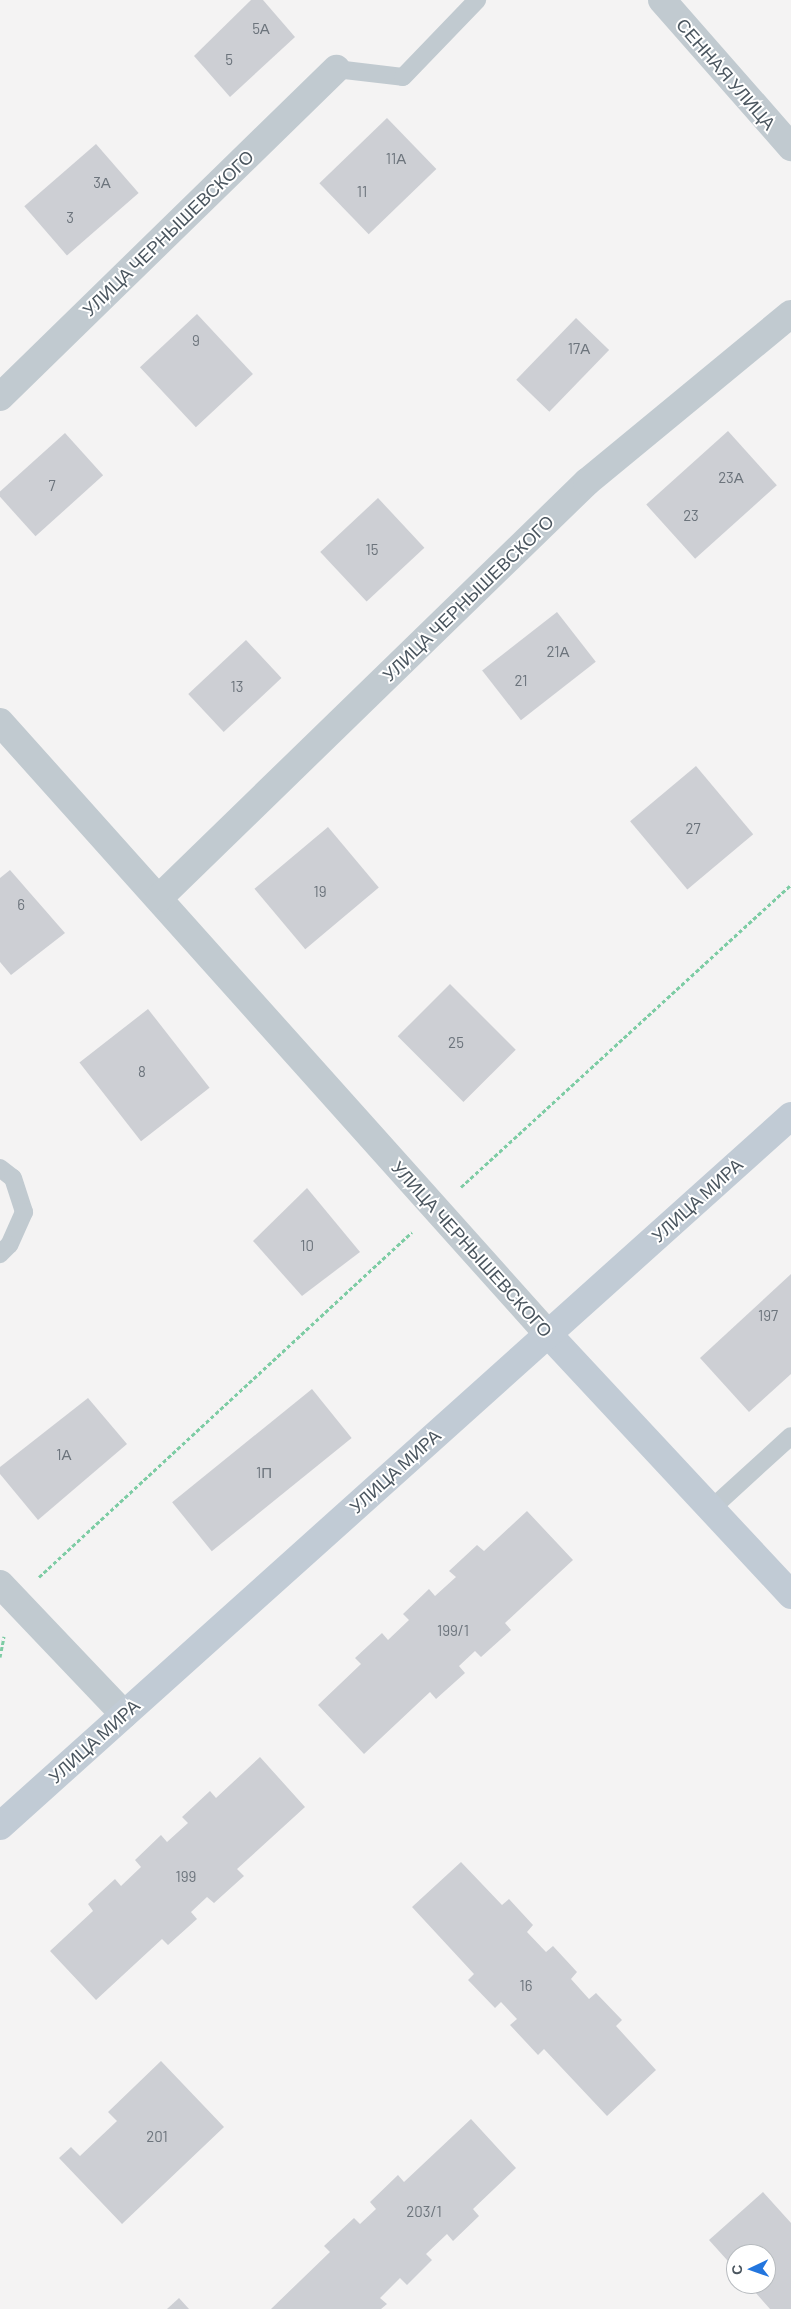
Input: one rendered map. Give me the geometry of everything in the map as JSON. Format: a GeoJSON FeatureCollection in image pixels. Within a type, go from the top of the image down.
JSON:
{"type":"FeatureCollection","features":[{"type":"Feature","properties":{"kind":"street","name":"СЕННАЯ УЛИЦА"},"geometry":{"type":"LineString","coordinates":[[662,0],[791,147]]}},
{"type":"Feature","properties":{"kind":"street","name":"УЛИЦА ЧЕРНЫШЕВСКОГО"},"geometry":{"type":"LineString","coordinates":[[0,397],[336,69]]}},
{"type":"Feature","properties":{"kind":"street","name":"УЛИЦА ЧЕРНЫШЕВСКОГО"},"geometry":{"type":"LineString","coordinates":[[159,898],[588,482],[791,314]]}},
{"type":"Feature","properties":{"kind":"street","name":"УЛИЦА ЧЕРНЫШЕВСКОГО"},"geometry":{"type":"LineString","coordinates":[[0,722],[548,1334],[791,1596]]}},
{"type":"Feature","properties":{"kind":"street","name":"УЛИЦА МИРА"},"geometry":{"type":"LineString","coordinates":[[0,1826],[791,1116]]}},
{"type":"Feature","properties":{"kind":"street"},"geometry":{"type":"LineString","coordinates":[[7,1592],[124,1714]]}},
{"type":"Feature","properties":{"kind":"lane"},"geometry":{"type":"LineString","coordinates":[[336,69],[403,77],[477,0]]}},
{"type":"Feature","properties":{"kind":"lane"},"geometry":{"type":"LineString","coordinates":[[0,1168],[13,1178],[24,1212],[9,1245],[0,1254]]}},
{"type":"Feature","properties":{"kind":"lane"},"geometry":{"type":"LineString","coordinates":[[711,1509],[791,1436]]}},
{"type":"Feature","properties":{"kind":"path"},"geometry":{"type":"LineString","coordinates":[[0,1657],[7,1592],[437,1209],[791,885]]}},
{"type":"Feature","properties":{"kind":"building"},"geometry":{"type":"Polygon","coordinates":[[[251,0],[263,0],[295,37],[230,97],[194,56],[251,0]]]}},
{"type":"Feature","properties":{"kind":"building"},"geometry":{"type":"Polygon","coordinates":[[[387,118],[436,169],[369,234],[319,183],[387,118]]]}},
{"type":"Feature","properties":{"kind":"building"},"geometry":{"type":"Polygon","coordinates":[[[96,144],[139,193],[67,255],[24,206],[96,144]]]}},
{"type":"Feature","properties":{"kind":"building"},"geometry":{"type":"Polygon","coordinates":[[[197,314],[253,374],[196,427],[140,367],[197,314]]]}},
{"type":"Feature","properties":{"kind":"building"},"geometry":{"type":"Polygon","coordinates":[[[576,318],[609,350],[549,412],[516,380],[576,318]]]}},
{"type":"Feature","properties":{"kind":"building"},"geometry":{"type":"Polygon","coordinates":[[[728,431],[777,485],[695,559],[646,505],[728,431]]]}},
{"type":"Feature","properties":{"kind":"building"},"geometry":{"type":"Polygon","coordinates":[[[65,433],[103,475],[36,536],[0,497],[0,492],[65,433]]]}},
{"type":"Feature","properties":{"kind":"building"},"geometry":{"type":"Polygon","coordinates":[[[378,498],[424,548],[367,602],[320,552],[378,498]]]}},
{"type":"Feature","properties":{"kind":"building"},"geometry":{"type":"Polygon","coordinates":[[[557,612],[596,662],[521,720],[482,670],[557,612]]]}},
{"type":"Feature","properties":{"kind":"building"},"geometry":{"type":"Polygon","coordinates":[[[246,640],[281,678],[224,732],[188,694],[246,640]]]}},
{"type":"Feature","properties":{"kind":"building"},"geometry":{"type":"Polygon","coordinates":[[[696,766],[753,834],[687,889],[630,821],[696,766]]]}},
{"type":"Feature","properties":{"kind":"building"},"geometry":{"type":"Polygon","coordinates":[[[328,827],[379,888],[305,949],[254,889],[328,827]]]}},
{"type":"Feature","properties":{"kind":"building"},"geometry":{"type":"Polygon","coordinates":[[[10,870],[65,933],[11,975],[0,962],[0,878],[10,870]]]}},
{"type":"Feature","properties":{"kind":"building"},"geometry":{"type":"Polygon","coordinates":[[[450,984],[516,1050],[463,1102],[398,1036],[450,984]]]}},
{"type":"Feature","properties":{"kind":"building"},"geometry":{"type":"Polygon","coordinates":[[[148,1009],[210,1088],[141,1141],[79,1063],[148,1009]]]}},
{"type":"Feature","properties":{"kind":"building"},"geometry":{"type":"Polygon","coordinates":[[[307,1188],[360,1252],[302,1296],[253,1241],[307,1188]]]}},
{"type":"Feature","properties":{"kind":"building"},"geometry":{"type":"Polygon","coordinates":[[[791,1274],[791,1374],[749,1412],[700,1358],[791,1274]]]}},
{"type":"Feature","properties":{"kind":"building"},"geometry":{"type":"Polygon","coordinates":[[[312,1389],[352,1438],[212,1551],[172,1502],[312,1389]]]}},
{"type":"Feature","properties":{"kind":"building"},"geometry":{"type":"Polygon","coordinates":[[[88,1398],[127,1444],[38,1520],[0,1474],[0,1467],[88,1398]]]}},
{"type":"Feature","properties":{"kind":"building"},"geometry":{"type":"Polygon","coordinates":[[[527,1511],[573,1560],[505,1623],[511,1630],[481,1657],[475,1651],[459,1666],[465,1673],[436,1699],[430,1692],[364,1754],[318,1705],[361,1664],[355,1658],[382,1633],[388,1640],[409,1620],[403,1614],[429,1589],[435,1596],[456,1577],[449,1571],[477,1545],[484,1551],[527,1511]]]}},
{"type":"Feature","properties":{"kind":"building"},"geometry":{"type":"Polygon","coordinates":[[[260,1757],[305,1807],[237,1869],[244,1876],[214,1903],[207,1897],[191,1912],[197,1919],[168,1945],[162,1939],[96,2000],[50,1951],[93,1911],[88,1904],[115,1879],[121,1886],[141,1867],[135,1860],[161,1835],[167,1842],[188,1823],[182,1817],[210,1791],[216,1798],[260,1757]]]}},
{"type":"Feature","properties":{"kind":"building"},"geometry":{"type":"Polygon","coordinates":[[[461,1862],[502,1905],[509,1899],[533,1925],[527,1932],[546,1952],[553,1946],[577,1972],[571,1979],[589,1999],[596,1993],[622,2020],[616,2026],[656,2070],[607,2116],[544,2049],[538,2055],[510,2025],[517,2019],[501,2002],[495,2008],[468,1980],[474,1974],[412,1907],[461,1862]]]}},
{"type":"Feature","properties":{"kind":"building"},"geometry":{"type":"Polygon","coordinates":[[[161,2061],[224,2127],[122,2224],[59,2158],[71,2147],[80,2156],[117,2121],[108,2112],[161,2061]]]}},
{"type":"Feature","properties":{"kind":"building"},"geometry":{"type":"Polygon","coordinates":[[[471,2119],[516,2168],[473,2209],[479,2216],[453,2241],[447,2234],[426,2254],[432,2260],[407,2285],[400,2278],[380,2298],[387,2304],[381,2309],[271,2309],[330,2252],[324,2246],[354,2218],[360,2224],[376,2209],[370,2202],[398,2175],[404,2182],[471,2119]]]}},
{"type":"Feature","properties":{"kind":"building"},"geometry":{"type":"Polygon","coordinates":[[[763,2192],[791,2223],[791,2309],[770,2309],[757,2294],[776,2294],[776,2244],[726,2244],[726,2259],[709,2240],[763,2192]]]}},
{"type":"Feature","properties":{"kind":"building"},"geometry":{"type":"Polygon","coordinates":[[[179,2298],[189,2309],[167,2309],[179,2298]]]}}]}
